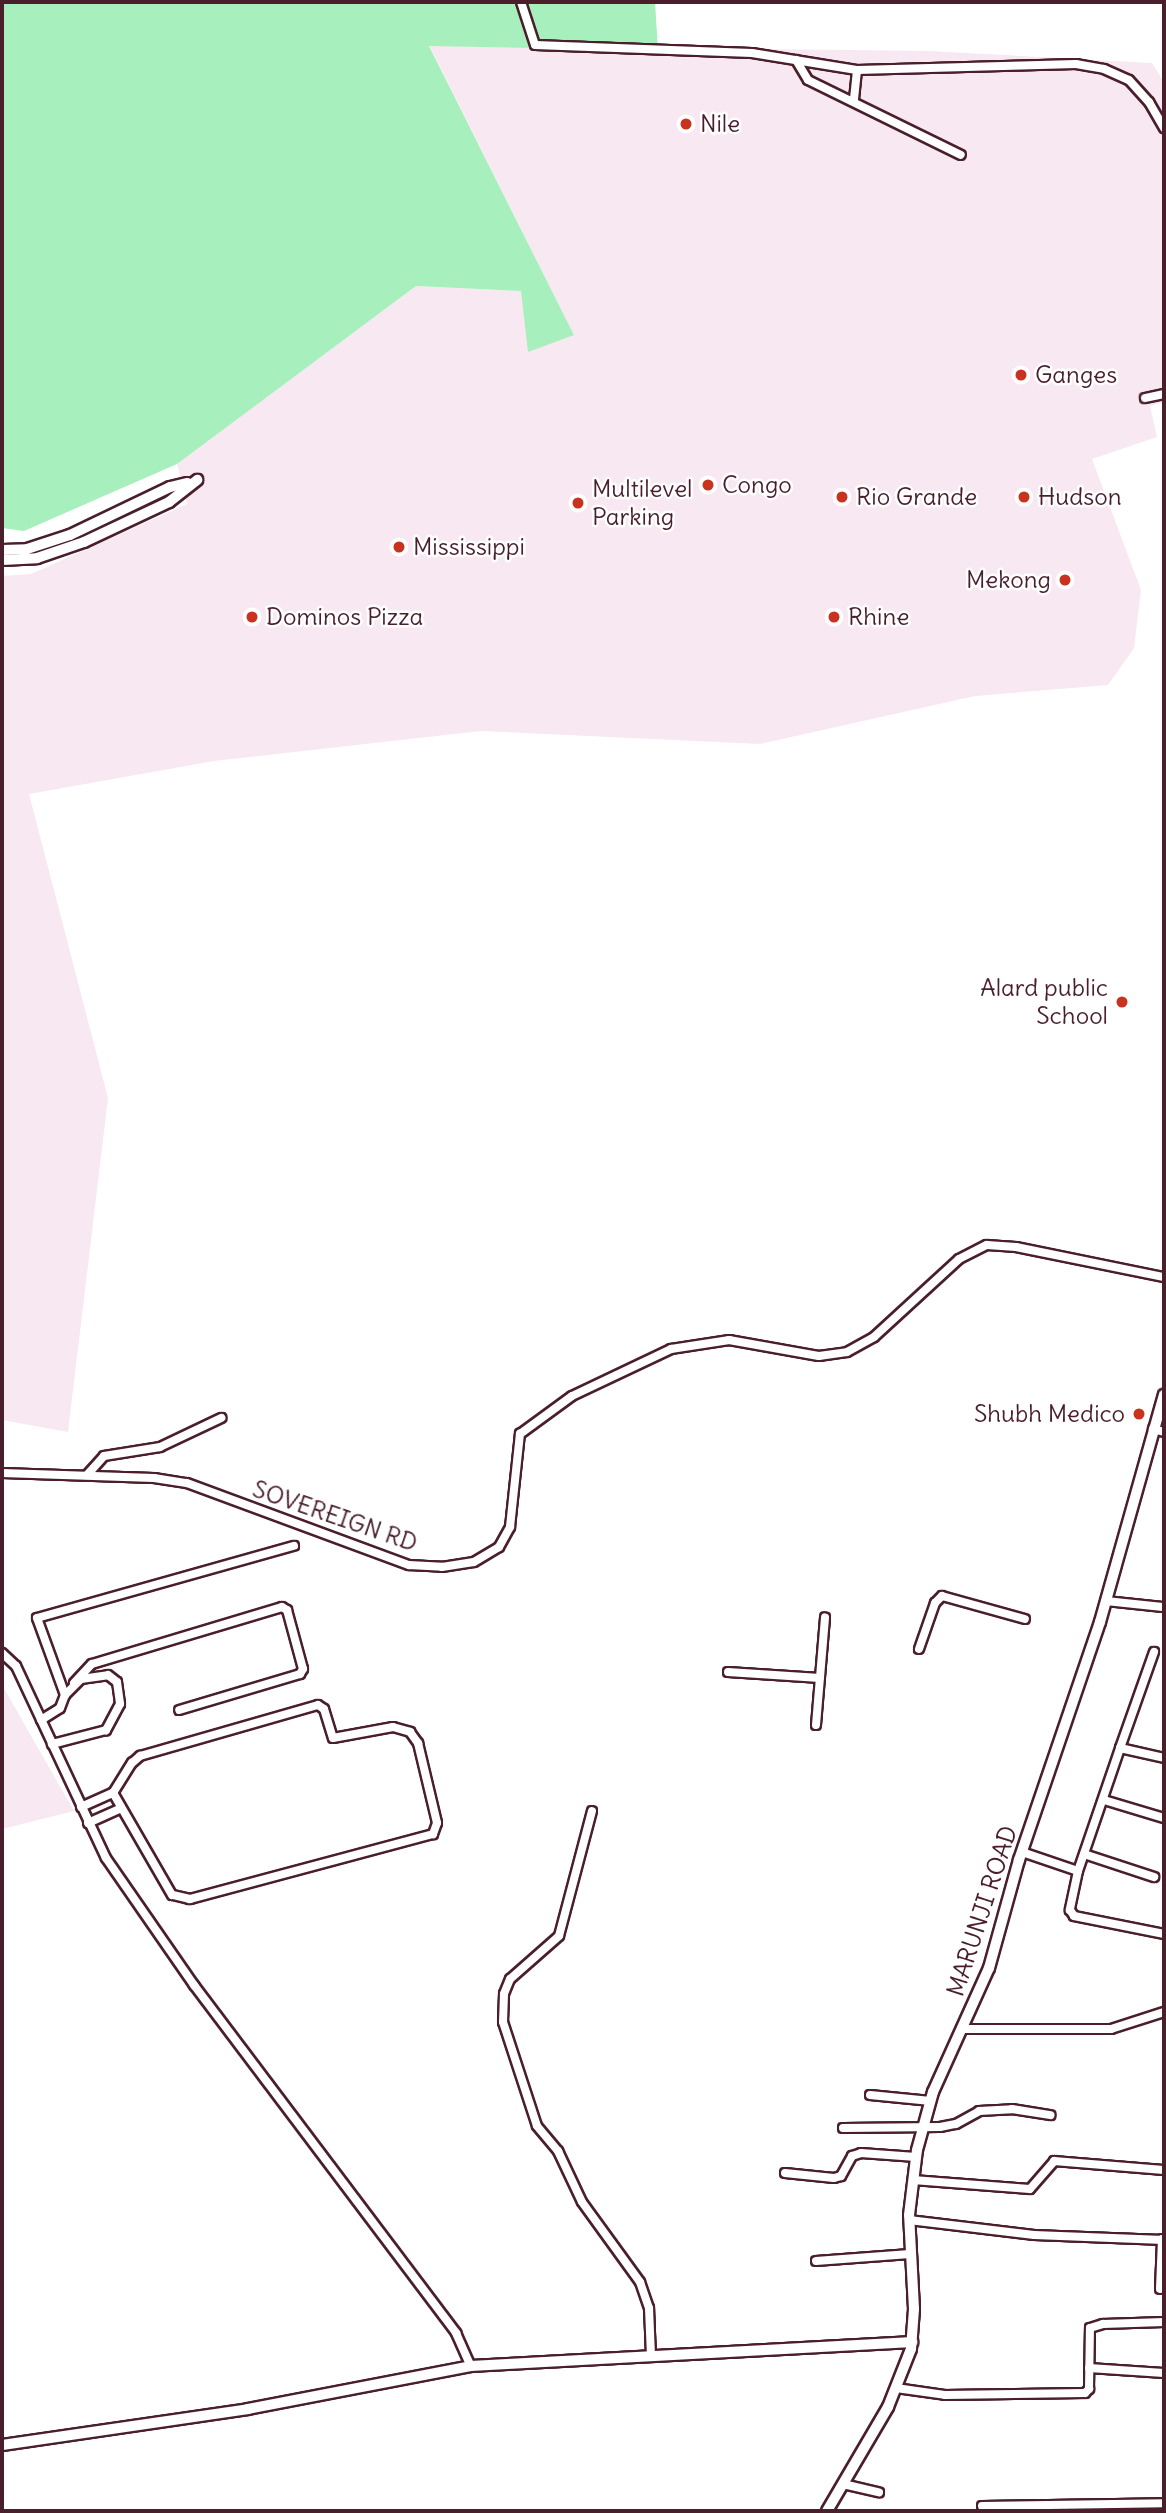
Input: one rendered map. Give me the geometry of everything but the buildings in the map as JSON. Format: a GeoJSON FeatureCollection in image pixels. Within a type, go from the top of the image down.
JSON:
{"type":"FeatureCollection","features":[{"type":"Feature","properties":{"kind":"street"},"geometry":{"type":"LineString","coordinates":[[521,2],[535,45],[752,53],[857,70],[1076,64],[1104,69],[1129,80],[1164,128]]}},
{"type":"Feature","properties":{"kind":"street"},"geometry":{"type":"LineString","coordinates":[[796,60],[808,80],[854,99],[961,155]]}},
{"type":"Feature","properties":{"kind":"street"},"geometry":{"type":"LineString","coordinates":[[854,99],[857,70]]}},
{"type":"Feature","properties":{"kind":"street"},"geometry":{"type":"LineString","coordinates":[[1145,398],[1164,394]]}},
{"type":"Feature","properties":{"kind":"street"},"geometry":{"type":"LineString","coordinates":[[2,560],[64,550],[120,519],[170,486],[193,482]]}},
{"type":"Feature","properties":{"kind":"street"},"geometry":{"type":"LineString","coordinates":[[2,550],[34,547],[120,519]]}},
{"type":"Feature","properties":{"kind":"street","name":"SOVEREIGN RD"},"geometry":{"type":"LineString","coordinates":[[2,1473],[87,1475],[187,1483],[409,1565],[442,1567],[474,1562],[499,1547],[510,1527],[520,1434],[562,1402],[671,1349],[729,1340],[819,1356],[847,1352],[874,1337],[960,1259],[988,1245],[1164,1277]]}},
{"type":"Feature","properties":{"kind":"street","name":"MARUNJI ROAD"},"geometry":{"type":"LineString","coordinates":[[827,2511],[896,2388],[912,2342],[909,2220],[916,2157],[931,2101],[989,1968],[1021,1852],[1106,1601],[1159,1431],[1164,1395]]}},
{"type":"Feature","properties":{"kind":"street"},"geometry":{"type":"LineString","coordinates":[[87,1475],[104,1456],[160,1447],[221,1418]]}},
{"type":"Feature","properties":{"kind":"street"},"geometry":{"type":"LineString","coordinates":[[65,1695],[37,1618],[294,1546]]}},
{"type":"Feature","properties":{"kind":"street"},"geometry":{"type":"LineString","coordinates":[[919,1648],[935,1603],[942,1597],[1025,1619]]}},
{"type":"Feature","properties":{"kind":"street"},"geometry":{"type":"LineString","coordinates":[[1106,1601],[1163,1607]]}},
{"type":"Feature","properties":{"kind":"street"},"geometry":{"type":"LineString","coordinates":[[41,1720],[60,1709],[65,1695],[92,1664],[282,1607],[287,1610],[303,1669],[300,1674],[179,1710]]}},
{"type":"Feature","properties":{"kind":"street"},"geometry":{"type":"LineString","coordinates":[[816,1725],[825,1617]]}},
{"type":"Feature","properties":{"kind":"street"},"geometry":{"type":"LineString","coordinates":[[1154,1652],[1078,1871],[1071,1913],[1164,1934]]}},
{"type":"Feature","properties":{"kind":"street"},"geometry":{"type":"LineString","coordinates":[[2,1653],[16,1666],[106,1858],[194,1985],[456,2333],[471,2366]]}},
{"type":"Feature","properties":{"kind":"street"},"geometry":{"type":"LineString","coordinates":[[729,1672],[820,1678]]}},
{"type":"Feature","properties":{"kind":"street"},"geometry":{"type":"LineString","coordinates":[[52,1744],[71,1737],[83,1738],[111,1726],[120,1693],[117,1682],[108,1675],[74,1683]]}},
{"type":"Feature","properties":{"kind":"street"},"geometry":{"type":"LineString","coordinates":[[81,1807],[113,1793],[139,1756],[318,1705],[324,1709],[333,1738],[393,1727],[410,1732],[418,1743],[437,1823],[431,1836],[183,1899],[169,1891],[119,1809],[113,1793]]}},
{"type":"Feature","properties":{"kind":"street"},"geometry":{"type":"LineString","coordinates":[[1120,1748],[1164,1758]]}},
{"type":"Feature","properties":{"kind":"street"},"geometry":{"type":"LineString","coordinates":[[1104,1800],[1164,1818]]}},
{"type":"Feature","properties":{"kind":"street"},"geometry":{"type":"LineString","coordinates":[[88,1823],[119,1809]]}},
{"type":"Feature","properties":{"kind":"street"},"geometry":{"type":"LineString","coordinates":[[592,1811],[581,1841],[559,1936],[510,1979],[504,1994],[503,2022],[537,2126],[558,2151],[582,2202],[640,2282],[649,2308],[651,2355]]}},
{"type":"Feature","properties":{"kind":"street"},"geometry":{"type":"LineString","coordinates":[[1021,1852],[1078,1871]]}},
{"type":"Feature","properties":{"kind":"street"},"geometry":{"type":"LineString","coordinates":[[1084,1854],[1154,1877]]}},
{"type":"Feature","properties":{"kind":"street"},"geometry":{"type":"LineString","coordinates":[[963,2029],[1111,2029],[1164,2012]]}},
{"type":"Feature","properties":{"kind":"street"},"geometry":{"type":"LineString","coordinates":[[870,2095],[931,2101]]}},
{"type":"Feature","properties":{"kind":"street"},"geometry":{"type":"LineString","coordinates":[[843,2128],[956,2124],[979,2111],[1012,2109],[1051,2115]]}},
{"type":"Feature","properties":{"kind":"street"},"geometry":{"type":"LineString","coordinates":[[785,2173],[834,2178],[841,2176],[852,2156],[861,2153],[916,2157]]}},
{"type":"Feature","properties":{"kind":"street"},"geometry":{"type":"LineString","coordinates":[[913,2180],[1030,2189],[1054,2161],[1164,2170]]}},
{"type":"Feature","properties":{"kind":"street"},"geometry":{"type":"LineString","coordinates":[[909,2220],[1034,2235],[1163,2239],[1160,2289]]}},
{"type":"Feature","properties":{"kind":"street"},"geometry":{"type":"LineString","coordinates":[[816,2261],[910,2254]]}},
{"type":"Feature","properties":{"kind":"street"},"geometry":{"type":"LineString","coordinates":[[896,2388],[945,2395],[1085,2393],[1090,2329],[1095,2325],[1164,2322]]}},
{"type":"Feature","properties":{"kind":"street"},"geometry":{"type":"LineString","coordinates":[[2,2445],[248,2409],[471,2366],[912,2342]]}},
{"type":"Feature","properties":{"kind":"street"},"geometry":{"type":"LineString","coordinates":[[1089,2368],[1164,2373]]}},
{"type":"Feature","properties":{"kind":"street"},"geometry":{"type":"LineString","coordinates":[[843,2484],[879,2492]]}},
{"type":"Feature","properties":{"kind":"street"},"geometry":{"type":"LineString","coordinates":[[982,2506],[1164,2503]]}},
{"type":"Feature","properties":{"kind":"shaded area"},"geometry":{"type":"Polygon","coordinates":[[[429,45],[929,51],[1152,63],[1164,82],[1164,402],[1150,406],[1157,437],[1092,459],[1141,590],[1134,648],[1108,685],[975,696],[760,744],[481,731],[214,761],[29,794],[108,1098],[68,1432],[2,1420],[2,576],[31,574],[187,504],[177,464],[416,286],[521,291],[574,335],[429,45]]]}},
{"type":"Feature","properties":{"kind":"shaded area"},"geometry":{"type":"Polygon","coordinates":[[[2,1685],[74,1811],[2,1829],[2,1685]]]}},
{"type":"Feature","properties":{"kind":"green space"},"geometry":{"type":"Polygon","coordinates":[[[2,2],[655,2],[658,50],[429,46],[574,335],[528,352],[521,291],[416,286],[177,464],[24,531],[2,528],[2,2]]]}},
{"type":"Feature","properties":{"kind":"place","name":"Nile"},"geometry":{"type":"Point","coordinates":[686,124]}},
{"type":"Feature","properties":{"kind":"place","name":"Ganges"},"geometry":{"type":"Point","coordinates":[1021,375]}},
{"type":"Feature","properties":{"kind":"place","name":"Congo"},"geometry":{"type":"Point","coordinates":[708,485]}},
{"type":"Feature","properties":{"kind":"place","name":"Rio Grande"},"geometry":{"type":"Point","coordinates":[842,497]}},
{"type":"Feature","properties":{"kind":"place","name":"Hudson"},"geometry":{"type":"Point","coordinates":[1024,497]}},
{"type":"Feature","properties":{"kind":"place","name":"Multilevel Parking"},"geometry":{"type":"Point","coordinates":[578,503]}},
{"type":"Feature","properties":{"kind":"place","name":"Mississippi"},"geometry":{"type":"Point","coordinates":[399,547]}},
{"type":"Feature","properties":{"kind":"place","name":"Mekong"},"geometry":{"type":"Point","coordinates":[1065,580]}},
{"type":"Feature","properties":{"kind":"place","name":"Dominos Pizza"},"geometry":{"type":"Point","coordinates":[252,617]}},
{"type":"Feature","properties":{"kind":"place","name":"Rhine"},"geometry":{"type":"Point","coordinates":[834,617]}},
{"type":"Feature","properties":{"kind":"place","name":"Alard public School"},"geometry":{"type":"Point","coordinates":[1122,1002]}},
{"type":"Feature","properties":{"kind":"place","name":"Shubh Medico"},"geometry":{"type":"Point","coordinates":[1139,1414]}}]}
